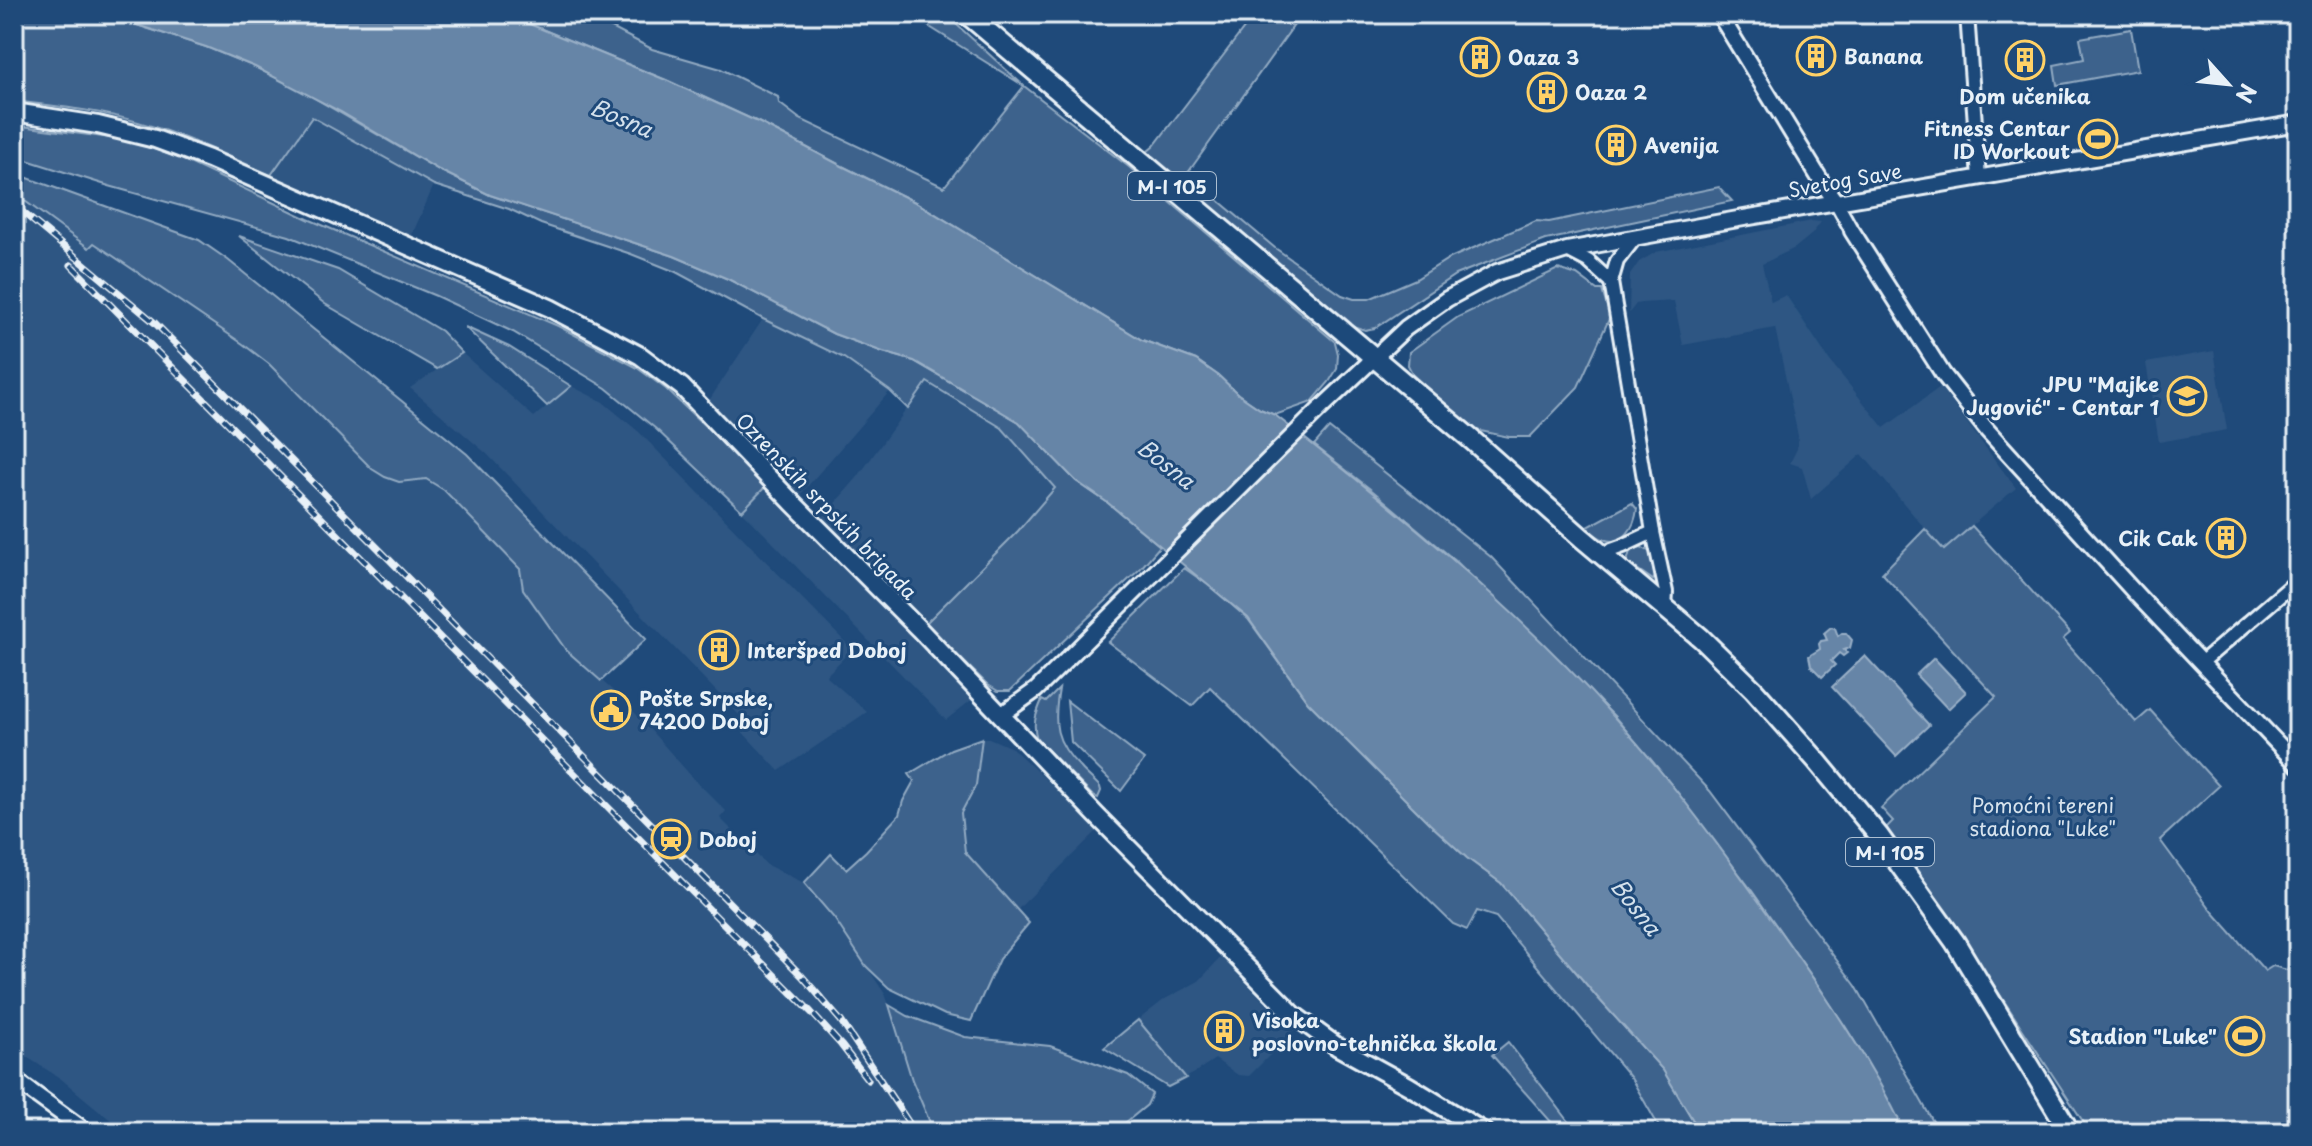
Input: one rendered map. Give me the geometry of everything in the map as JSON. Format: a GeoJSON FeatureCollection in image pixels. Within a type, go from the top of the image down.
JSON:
{"type":"FeatureCollection","features":[{"type":"Feature","properties":{"kind":"main road","name":"M-I 105"},"geometry":{"type":"LineString","coordinates":[[967,14],[1472,440],[1701,638],[1754,690],[1879,836],[1955,942],[2070,1132]]}},
{"type":"Feature","properties":{"kind":"main road","name":"Ozrenskih srpskih brigada"},"geometry":{"type":"LineString","coordinates":[[14,112],[155,139],[209,159],[550,308],[641,356],[682,387],[1267,990],[1304,1024],[1356,1058],[1484,1132]]}},
{"type":"Feature","properties":{"kind":"street"},"geometry":{"type":"LineString","coordinates":[[1967,14],[1979,178]]}},
{"type":"Feature","properties":{"kind":"street"},"geometry":{"type":"LineString","coordinates":[[1719,15],[1943,374],[1987,430],[2298,765]]}},
{"type":"Feature","properties":{"kind":"street","name":"Svetog Save"},"geometry":{"type":"LineString","coordinates":[[1001,715],[1036,690],[1406,328],[1447,299],[1497,272],[1567,250],[2298,123]]}},
{"type":"Feature","properties":{"kind":"street"},"geometry":{"type":"LineString","coordinates":[[1635,238],[1617,261],[1611,282],[1666,592],[1665,608]]}},
{"type":"Feature","properties":{"kind":"street"},"geometry":{"type":"LineString","coordinates":[[1567,250],[1588,261],[1611,282]]}},
{"type":"Feature","properties":{"kind":"street"},"geometry":{"type":"LineString","coordinates":[[1601,554],[1653,532]]}},
{"type":"Feature","properties":{"kind":"street"},"geometry":{"type":"LineString","coordinates":[[2202,662],[2298,580]]}},
{"type":"Feature","properties":{"kind":"street"},"geometry":{"type":"LineString","coordinates":[[14,1079],[87,1132]]}},
{"type":"Feature","properties":{"kind":"shaded area"},"geometry":{"type":"Polygon","coordinates":[[[312,116],[434,185],[411,237],[271,175],[312,116]]]}},
{"type":"Feature","properties":{"kind":"shaded area"},"geometry":{"type":"Polygon","coordinates":[[[14,193],[89,247],[93,243],[243,344],[444,490],[520,569],[523,589],[566,650],[638,716],[726,811],[720,818],[767,865],[804,883],[834,918],[885,994],[912,1080],[934,1132],[125,1132],[60,1078],[14,1049],[14,193]]]}},
{"type":"Feature","properties":{"kind":"shaded area"},"geometry":{"type":"Polygon","coordinates":[[[1812,221],[1821,222],[1812,234],[1795,248],[1762,264],[1771,302],[1786,295],[1830,361],[1884,428],[1940,387],[2016,488],[1943,550],[1862,454],[1811,499],[1802,467],[1790,463],[1797,449],[1798,436],[1775,328],[1683,345],[1674,301],[1636,304],[1629,313],[1630,275],[1639,262],[1656,252],[1812,221]]]}},
{"type":"Feature","properties":{"kind":"shaded area"},"geometry":{"type":"Polygon","coordinates":[[[763,319],[844,358],[890,391],[800,495],[775,465],[708,402],[763,319]]]}},
{"type":"Feature","properties":{"kind":"shaded area","name":"JPU \"Majke Jugović\" - Centar 1"},"geometry":{"type":"Polygon","coordinates":[[[2214,351],[2227,430],[2159,442],[2146,363],[2214,351]]]}},
{"type":"Feature","properties":{"kind":"shaded area"},"geometry":{"type":"Polygon","coordinates":[[[462,353],[534,417],[571,386],[603,402],[639,432],[852,649],[826,676],[867,712],[779,771],[734,723],[741,717],[487,454],[410,388],[462,353]]]}},
{"type":"Feature","properties":{"kind":"shaded area"},"geometry":{"type":"Polygon","coordinates":[[[926,382],[1003,428],[1055,487],[1018,531],[925,624],[823,517],[857,478],[926,382]]]}},
{"type":"Feature","properties":{"kind":"shaded area"},"geometry":{"type":"Polygon","coordinates":[[[767,485],[974,698],[946,720],[742,511],[767,485]]]}},
{"type":"Feature","properties":{"kind":"shaded area"},"geometry":{"type":"Polygon","coordinates":[[[982,738],[1012,748],[1099,829],[1018,909],[965,852],[961,813],[976,785],[982,738]]]}},
{"type":"Feature","properties":{"kind":"shaded area"},"geometry":{"type":"Polygon","coordinates":[[[1221,957],[1293,1032],[1249,1076],[1238,1075],[1215,1059],[1186,1078],[1138,1020],[1165,999],[1199,981],[1221,957]]]}},
{"type":"Feature","properties":{"kind":"green space"},"geometry":{"type":"Polygon","coordinates":[[[14,14],[102,14],[206,47],[297,88],[439,170],[490,195],[674,256],[728,279],[834,334],[914,361],[1019,422],[1076,481],[1160,546],[1141,568],[1010,691],[998,691],[925,624],[1018,531],[1055,488],[1002,428],[927,382],[908,409],[890,391],[844,358],[676,272],[541,224],[509,209],[434,185],[312,117],[271,175],[189,139],[138,122],[92,111],[14,101],[14,14]]]}},
{"type":"Feature","properties":{"kind":"green space"},"geometry":{"type":"Polygon","coordinates":[[[505,14],[585,14],[652,49],[721,69],[778,97],[779,103],[800,119],[944,187],[1024,86],[1129,167],[1335,342],[1337,369],[1312,402],[1275,415],[1260,409],[1196,360],[1142,340],[917,203],[760,123],[666,80],[505,14]]]}},
{"type":"Feature","properties":{"kind":"green space"},"geometry":{"type":"Polygon","coordinates":[[[917,14],[945,14],[1024,86],[925,24],[917,14]]]}},
{"type":"Feature","properties":{"kind":"green space"},"geometry":{"type":"Polygon","coordinates":[[[1255,14],[1302,14],[1187,174],[1275,248],[1342,295],[1369,299],[1416,279],[1448,259],[1536,221],[1549,222],[1719,187],[1732,201],[1546,240],[1455,275],[1375,328],[1365,330],[1353,326],[1142,156],[1154,146],[1255,14]]]}},
{"type":"Feature","properties":{"kind":"green space"},"geometry":{"type":"Polygon","coordinates":[[[2131,29],[2138,70],[2057,85],[2054,65],[2084,59],[2080,38],[2131,29]]]}},
{"type":"Feature","properties":{"kind":"green space"},"geometry":{"type":"Polygon","coordinates":[[[14,125],[126,140],[177,157],[308,219],[558,326],[636,367],[666,389],[767,485],[742,511],[656,429],[606,388],[513,332],[436,296],[289,236],[14,156],[14,125]]]}},
{"type":"Feature","properties":{"kind":"green space"},"geometry":{"type":"Polygon","coordinates":[[[14,173],[199,240],[228,260],[467,454],[646,639],[601,681],[566,650],[523,589],[520,569],[444,490],[426,479],[399,482],[372,469],[269,364],[94,243],[89,248],[14,193],[14,173]]]}},
{"type":"Feature","properties":{"kind":"green space"},"geometry":{"type":"Polygon","coordinates":[[[239,236],[338,270],[441,331],[462,353],[437,369],[325,304],[239,236]]]}},
{"type":"Feature","properties":{"kind":"green space"},"geometry":{"type":"Polygon","coordinates":[[[1558,269],[1577,275],[1597,290],[1602,290],[1610,317],[1578,387],[1530,437],[1509,437],[1471,429],[1413,375],[1408,365],[1409,352],[1458,317],[1558,269]]]}},
{"type":"Feature","properties":{"kind":"green space"},"geometry":{"type":"Polygon","coordinates":[[[465,327],[509,347],[571,386],[547,406],[465,327]]]}},
{"type":"Feature","properties":{"kind":"green space"},"geometry":{"type":"Polygon","coordinates":[[[1329,428],[1491,557],[1710,791],[1856,986],[1939,1132],[1905,1132],[1860,1050],[1820,988],[1750,888],[1614,716],[1458,563],[1314,445],[1329,428]]]}},
{"type":"Feature","properties":{"kind":"green space"},"geometry":{"type":"Polygon","coordinates":[[[1632,503],[1637,509],[1636,516],[1622,538],[1610,541],[1586,528],[1632,503]]]}},
{"type":"Feature","properties":{"kind":"green space","name":"Pomoćni tereni stadiona \"Luke\""},"geometry":{"type":"Polygon","coordinates":[[[1972,526],[2070,633],[2063,639],[2136,722],[2150,710],[2219,786],[2160,840],[2213,912],[2265,971],[2273,966],[2298,973],[2298,1132],[2090,1132],[1928,885],[1886,828],[1893,821],[1881,808],[1996,697],[1882,573],[1925,529],[1944,550],[1972,526]]]}},
{"type":"Feature","properties":{"kind":"green space"},"geometry":{"type":"Polygon","coordinates":[[[1641,547],[1650,552],[1653,580],[1627,562],[1630,551],[1641,547]]]}},
{"type":"Feature","properties":{"kind":"green space"},"geometry":{"type":"Polygon","coordinates":[[[1184,568],[1248,619],[1308,702],[1430,824],[1467,858],[1501,883],[1663,1070],[1700,1132],[1662,1132],[1631,1078],[1496,917],[1477,911],[1467,930],[1453,924],[1210,687],[1192,706],[1108,642],[1184,568]]]}},
{"type":"Feature","properties":{"kind":"green space"},"geometry":{"type":"Polygon","coordinates":[[[1059,689],[1056,723],[1061,741],[1072,759],[1100,787],[1098,798],[1037,739],[1035,719],[1042,700],[1046,702],[1059,689]]]}},
{"type":"Feature","properties":{"kind":"green space"},"geometry":{"type":"Polygon","coordinates":[[[1067,701],[1144,760],[1121,791],[1071,742],[1067,701]]]}},
{"type":"Feature","properties":{"kind":"green space"},"geometry":{"type":"Polygon","coordinates":[[[982,738],[976,785],[961,813],[965,852],[1029,923],[999,959],[971,1021],[945,1015],[889,988],[866,966],[834,918],[804,883],[831,854],[846,869],[866,851],[899,815],[914,781],[909,774],[951,749],[982,738]]]}},
{"type":"Feature","properties":{"kind":"green space"},"geometry":{"type":"Polygon","coordinates":[[[889,1005],[908,1016],[965,1037],[1050,1046],[1128,1075],[1152,1094],[1147,1105],[1114,1132],[934,1132],[912,1080],[889,1005]]]}},
{"type":"Feature","properties":{"kind":"green space"},"geometry":{"type":"Polygon","coordinates":[[[1138,1020],[1186,1078],[1168,1087],[1104,1048],[1138,1020]]]}},
{"type":"Feature","properties":{"kind":"green space"},"geometry":{"type":"Polygon","coordinates":[[[1508,1042],[1577,1132],[1560,1132],[1492,1055],[1508,1042]]]}},
{"type":"Feature","properties":{"kind":"water","name":"Bosna"},"geometry":{"type":"Polygon","coordinates":[[[102,14],[505,14],[666,80],[760,123],[917,203],[1142,340],[1196,360],[1238,394],[1275,415],[1451,558],[1535,635],[1614,717],[1698,819],[1795,952],[1862,1052],[1905,1132],[1700,1132],[1663,1070],[1501,883],[1467,858],[1430,824],[1308,702],[1248,618],[1108,503],[1076,481],[1019,422],[914,361],[834,334],[728,279],[674,256],[490,195],[439,170],[341,112],[255,67],[206,47],[102,14]]]}},
{"type":"Feature","properties":{"kind":"water"},"geometry":{"type":"Polygon","coordinates":[[[1831,627],[1835,628],[1838,636],[1846,633],[1852,640],[1850,648],[1844,650],[1847,653],[1843,656],[1839,653],[1831,661],[1835,665],[1822,677],[1811,666],[1809,656],[1820,649],[1821,641],[1827,640],[1824,633],[1831,627]]]}},
{"type":"Feature","properties":{"kind":"water"},"geometry":{"type":"Polygon","coordinates":[[[1865,656],[1929,725],[1896,756],[1832,687],[1865,656]]]}},
{"type":"Feature","properties":{"kind":"water"},"geometry":{"type":"Polygon","coordinates":[[[1934,658],[1966,692],[1948,709],[1916,675],[1934,658]]]}},
{"type":"Feature","properties":{"kind":"railway"},"geometry":{"type":"LineString","coordinates":[[14,205],[155,323],[802,976],[841,1021],[915,1132]]}},
{"type":"Feature","properties":{"kind":"railway"},"geometry":{"type":"LineString","coordinates":[[71,265],[811,1012],[868,1080]]}},
{"type":"Feature","properties":{"kind":"place","name":"Banana"},"geometry":{"type":"Point","coordinates":[1816,56]}},
{"type":"Feature","properties":{"kind":"place","name":"Oaza 3"},"geometry":{"type":"Point","coordinates":[1480,57]}},
{"type":"Feature","properties":{"kind":"place","name":"Dom učenika"},"geometry":{"type":"Point","coordinates":[2025,60]}},
{"type":"Feature","properties":{"kind":"place","name":"Oaza 2"},"geometry":{"type":"Point","coordinates":[1547,92]}},
{"type":"Feature","properties":{"kind":"place","name":"Fitness Centar ID Workout"},"geometry":{"type":"Point","coordinates":[2098,139]}},
{"type":"Feature","properties":{"kind":"place","name":"Avenija"},"geometry":{"type":"Point","coordinates":[1616,145]}},
{"type":"Feature","properties":{"kind":"place","name":"JPU \"Majke Jugović\" - Centar 1"},"geometry":{"type":"Point","coordinates":[2187,396]}},
{"type":"Feature","properties":{"kind":"place","name":"Cik Cak"},"geometry":{"type":"Point","coordinates":[2226,538]}},
{"type":"Feature","properties":{"kind":"place","name":"Interšped Doboj"},"geometry":{"type":"Point","coordinates":[719,650]}},
{"type":"Feature","properties":{"kind":"place","name":"Pošte Srpske, 74200 Doboj"},"geometry":{"type":"Point","coordinates":[611,710]}},
{"type":"Feature","properties":{"kind":"place","name":"Doboj"},"geometry":{"type":"Point","coordinates":[671,839]}},
{"type":"Feature","properties":{"kind":"place","name":"Visoka poslovno-tehnička škola"},"geometry":{"type":"Point","coordinates":[1224,1031]}},
{"type":"Feature","properties":{"kind":"place","name":"Stadion \"Luke\""},"geometry":{"type":"Point","coordinates":[2245,1036]}}]}
